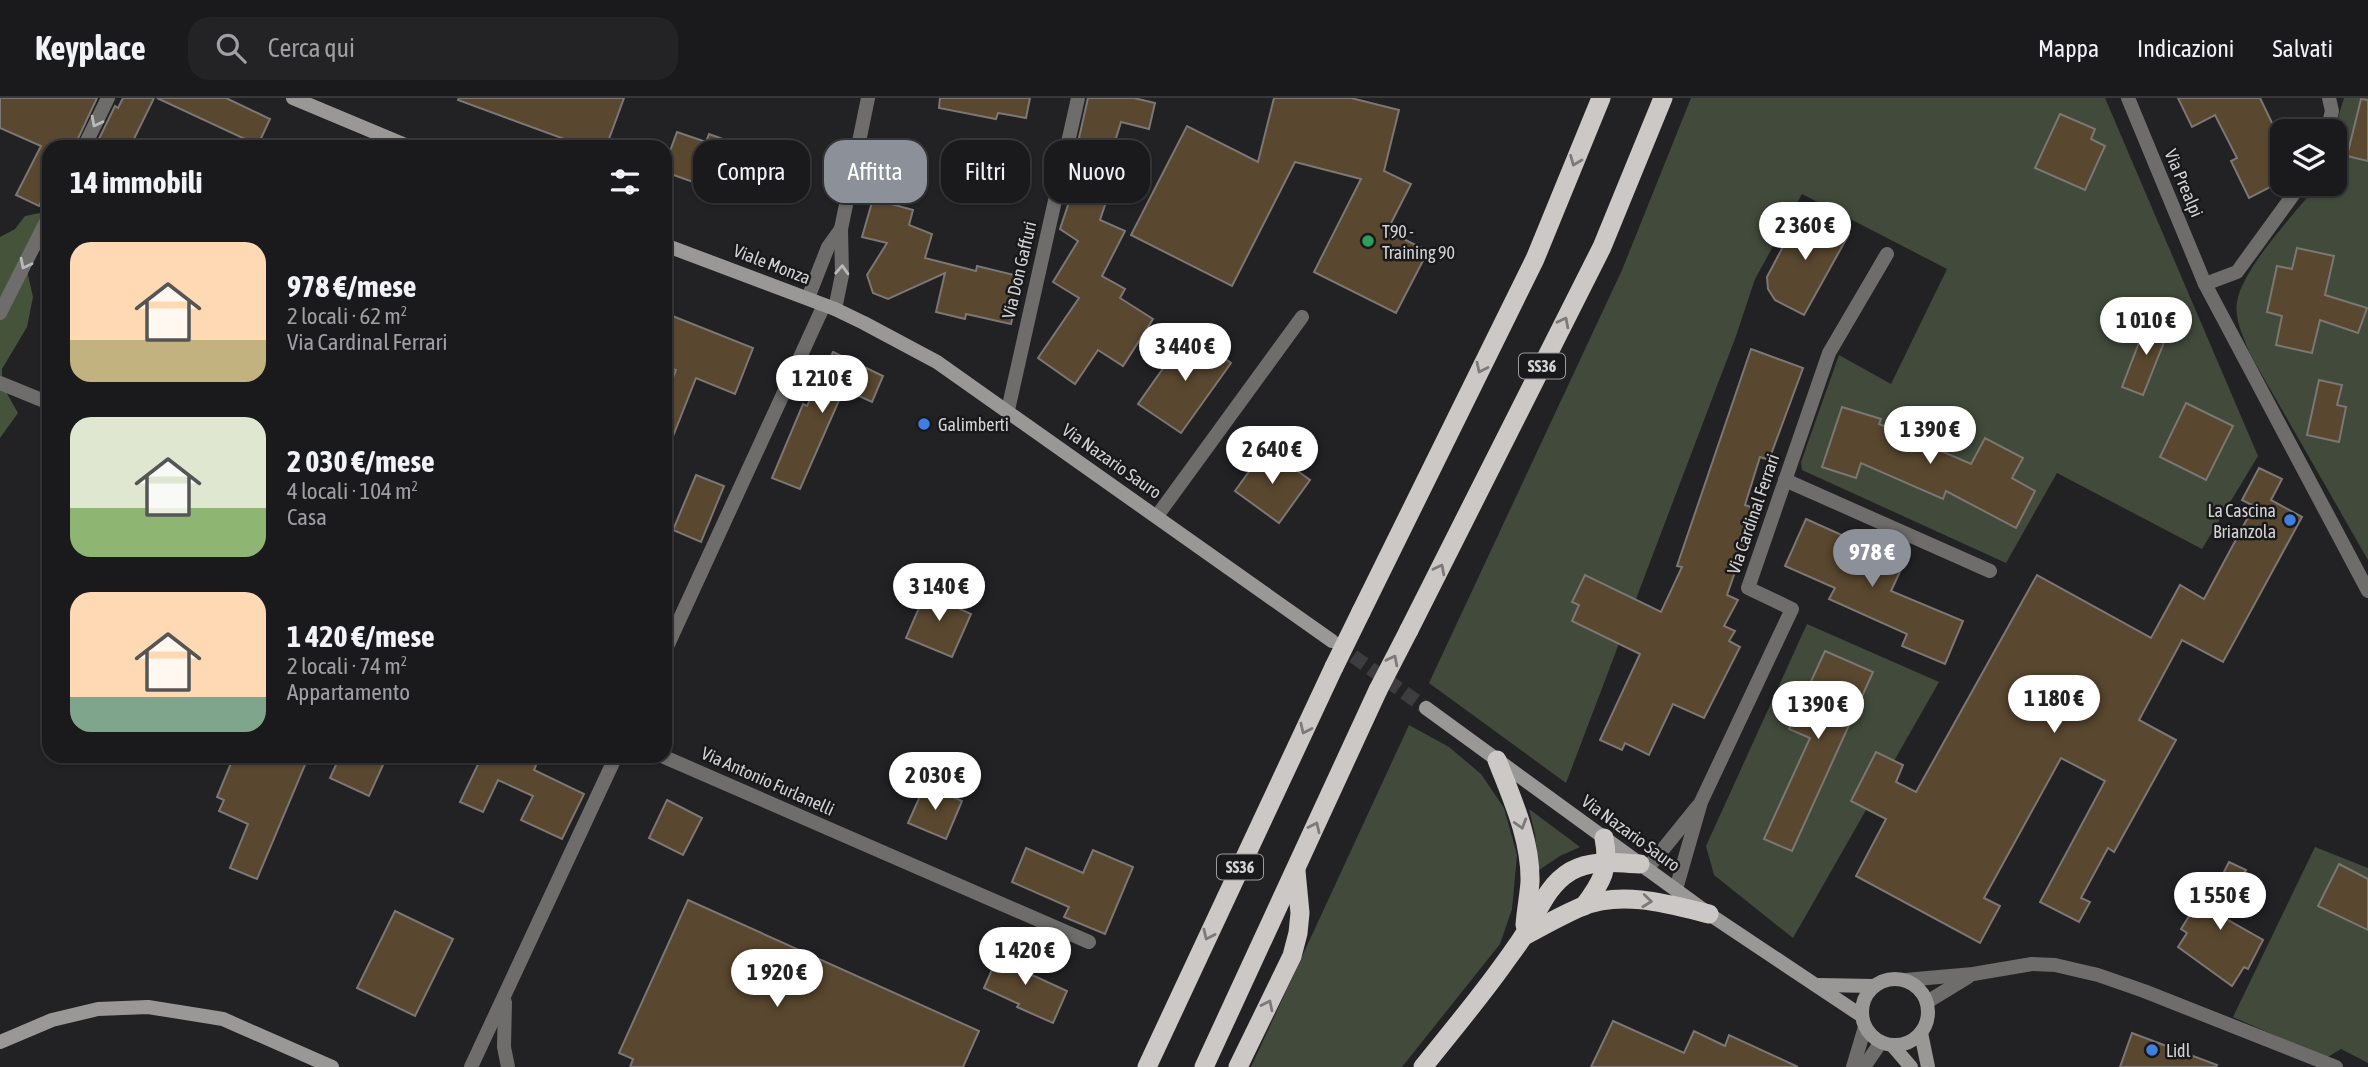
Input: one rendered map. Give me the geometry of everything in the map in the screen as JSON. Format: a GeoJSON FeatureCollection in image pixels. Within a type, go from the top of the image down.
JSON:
{"type":"FeatureCollection","features":[{"type":"Feature","properties":{"kind":"highway","name":"SS36"},"geometry":{"type":"LineString","coordinates":[[1147,1067],[1334,667],[1535,259],[1601,98]]}},
{"type":"Feature","properties":{"kind":"highway","name":"SS36"},"geometry":{"type":"LineString","coordinates":[[1204,1067],[1378,690],[1602,247],[1663,98]]}},
{"type":"Feature","properties":{"kind":"highway"},"geometry":{"type":"LineString","coordinates":[[1497,760],[1518,815],[1528,853],[1530,881],[1524,936]]}},
{"type":"Feature","properties":{"kind":"highway"},"geometry":{"type":"LineString","coordinates":[[1584,906],[1608,863],[1604,838]]}},
{"type":"Feature","properties":{"kind":"highway"},"geometry":{"type":"LineString","coordinates":[[1423,1067],[1524,936],[1546,894],[1562,878],[1586,865],[1608,863],[1644,866]]}},
{"type":"Feature","properties":{"kind":"highway"},"geometry":{"type":"LineString","coordinates":[[1238,1067],[1292,956],[1300,913],[1296,869]]}},
{"type":"Feature","properties":{"kind":"highway"},"geometry":{"type":"LineString","coordinates":[[1524,936],[1584,906],[1621,900],[1645,900],[1709,914]]}},
{"type":"Feature","properties":{"kind":"main road"},"geometry":{"type":"LineString","coordinates":[[293,98],[393,140]]}},
{"type":"Feature","properties":{"kind":"main road","name":"Viale Monza"},"geometry":{"type":"LineString","coordinates":[[672,248],[808,298],[864,323]]}},
{"type":"Feature","properties":{"kind":"main road","name":"Via Nazario Sauro"},"geometry":{"type":"LineString","coordinates":[[864,323],[937,362],[1008,410],[1332,641]]}},
{"type":"Feature","properties":{"kind":"main road","name":"Via Nazario Sauro"},"geometry":{"type":"LineString","coordinates":[[1426,708],[1709,914],[1816,985],[1864,1021]]}},
{"type":"Feature","properties":{"kind":"main road"},"geometry":{"type":"LineString","coordinates":[[1886,1043],[1903,1044],[1913,1040],[1927,1023],[1927,1002],[1915,985],[1905,980],[1883,981],[1874,986],[1863,1005],[1864,1021],[1872,1036],[1886,1043],[1911,1067]]}},
{"type":"Feature","properties":{"kind":"main road"},"geometry":{"type":"LineString","coordinates":[[1816,985],[1874,986]]}},
{"type":"Feature","properties":{"kind":"main road"},"geometry":{"type":"LineString","coordinates":[[0,1042],[52,1020],[98,1009],[148,1007],[223,1019],[332,1067]]}},
{"type":"Feature","properties":{"kind":"main road"},"geometry":{"type":"LineString","coordinates":[[1921,1033],[1928,1067]]}},
{"type":"Feature","properties":{"kind":"street"},"geometry":{"type":"LineString","coordinates":[[87,140],[108,98]]}},
{"type":"Feature","properties":{"kind":"street"},"geometry":{"type":"LineString","coordinates":[[672,636],[830,307],[842,275],[841,229],[868,98]]}},
{"type":"Feature","properties":{"kind":"street","name":"Via Don Gaffuri"},"geometry":{"type":"LineString","coordinates":[[1008,410],[1078,98]]}},
{"type":"Feature","properties":{"kind":"street","name":"Via Prealpi"},"geometry":{"type":"LineString","coordinates":[[2128,98],[2205,284],[2368,591]]}},
{"type":"Feature","properties":{"kind":"street"},"geometry":{"type":"LineString","coordinates":[[2329,98],[2332,111],[2330,119]]}},
{"type":"Feature","properties":{"kind":"street"},"geometry":{"type":"LineString","coordinates":[[2205,284],[2237,272],[2292,196]]}},
{"type":"Feature","properties":{"kind":"street"},"geometry":{"type":"LineString","coordinates":[[808,298],[828,247],[841,229]]}},
{"type":"Feature","properties":{"kind":"street"},"geometry":{"type":"LineString","coordinates":[[0,313],[42,230]]}},
{"type":"Feature","properties":{"kind":"street","name":"Via Cardinal Ferrari"},"geometry":{"type":"LineString","coordinates":[[1676,889],[1701,802],[1792,609],[1748,588],[1829,353],[1887,254]]}},
{"type":"Feature","properties":{"kind":"street"},"geometry":{"type":"LineString","coordinates":[[1157,516],[1302,317]]}},
{"type":"Feature","properties":{"kind":"street"},"geometry":{"type":"LineString","coordinates":[[0,383],[42,400]]}},
{"type":"Feature","properties":{"kind":"street"},"geometry":{"type":"LineString","coordinates":[[1785,480],[1990,571]]}},
{"type":"Feature","properties":{"kind":"street","name":"Via Antonio Furlanelli"},"geometry":{"type":"LineString","coordinates":[[672,760],[1089,942]]}},
{"type":"Feature","properties":{"kind":"street"},"geometry":{"type":"LineString","coordinates":[[471,1067],[614,763]]}},
{"type":"Feature","properties":{"kind":"street","name":"Via Cardinal Ferrari"},"geometry":{"type":"LineString","coordinates":[[1644,866],[1701,802]]}},
{"type":"Feature","properties":{"kind":"street"},"geometry":{"type":"LineString","coordinates":[[1905,980],[1973,974],[2032,964],[2055,965],[2098,975],[2336,1067]]}},
{"type":"Feature","properties":{"kind":"street"},"geometry":{"type":"LineString","coordinates":[[1927,1002],[1973,974]]}},
{"type":"Feature","properties":{"kind":"street"},"geometry":{"type":"LineString","coordinates":[[505,998],[503,1046],[508,1067]]}},
{"type":"Feature","properties":{"kind":"street"},"geometry":{"type":"LineString","coordinates":[[1853,1067],[1864,1021]]}},
{"type":"Feature","properties":{"kind":"street"},"geometry":{"type":"LineString","coordinates":[[1864,1067],[1886,1043]]}},
{"type":"Feature","properties":{"kind":"green space"},"geometry":{"type":"Polygon","coordinates":[[[1691,98],[2105,98],[2258,456],[2202,549],[2057,473],[2006,563],[1802,470],[1801,462],[1839,355],[1891,384],[1947,269],[1802,194],[1755,279],[1736,336],[1566,783],[1429,683],[1622,270],[1691,98]]]}},
{"type":"Feature","properties":{"kind":"green space"},"geometry":{"type":"Polygon","coordinates":[[[2344,98],[2368,98],[2368,560],[2250,354],[2236,308],[2241,289],[2257,261],[2308,196],[2347,196],[2347,119],[2338,119],[2344,98]]]}},
{"type":"Feature","properties":{"kind":"green space"},"geometry":{"type":"Polygon","coordinates":[[[42,214],[42,248],[26,266],[33,297],[27,327],[2,369],[2,385],[18,413],[0,438],[0,237],[15,229],[25,216],[42,214]]]}},
{"type":"Feature","properties":{"kind":"green space"},"geometry":{"type":"Polygon","coordinates":[[[1807,624],[1939,682],[1793,938],[1714,875],[1706,846],[1807,624]]]}},
{"type":"Feature","properties":{"kind":"green space"},"geometry":{"type":"Polygon","coordinates":[[[1409,725],[1449,747],[1481,774],[1504,808],[1517,855],[1512,909],[1500,944],[1402,1067],[1251,1067],[1409,725]]]}},
{"type":"Feature","properties":{"kind":"green space"},"geometry":{"type":"Polygon","coordinates":[[[1529,809],[1580,847],[1539,870],[1529,809]]]}},
{"type":"Feature","properties":{"kind":"green space"},"geometry":{"type":"Polygon","coordinates":[[[2315,847],[2368,868],[2368,1063],[2341,1049],[2326,1058],[2233,1017],[2315,847]]]}},
{"type":"Feature","properties":{"kind":"building"},"geometry":{"type":"Polygon","coordinates":[[[0,98],[97,98],[77,140],[42,140],[42,200],[39,206],[16,195],[41,146],[0,128],[0,98]]]}},
{"type":"Feature","properties":{"kind":"building"},"geometry":{"type":"Polygon","coordinates":[[[123,98],[154,98],[133,140],[98,140],[115,106],[118,108],[123,98]]]}},
{"type":"Feature","properties":{"kind":"building"},"geometry":{"type":"Polygon","coordinates":[[[157,98],[226,98],[270,119],[260,140],[247,140],[157,98]]]}},
{"type":"Feature","properties":{"kind":"building"},"geometry":{"type":"Polygon","coordinates":[[[624,98],[609,140],[567,140],[458,100],[624,98]]]}},
{"type":"Feature","properties":{"kind":"building"},"geometry":{"type":"Polygon","coordinates":[[[940,98],[1030,98],[1026,118],[998,113],[996,119],[939,108],[940,98]]]}},
{"type":"Feature","properties":{"kind":"building"},"geometry":{"type":"Polygon","coordinates":[[[1088,98],[1134,98],[1155,103],[1149,129],[1121,122],[1115,140],[1079,140],[1088,98]]]}},
{"type":"Feature","properties":{"kind":"building"},"geometry":{"type":"Polygon","coordinates":[[[1274,98],[1351,98],[1399,110],[1384,171],[1411,184],[1387,231],[1428,251],[1396,313],[1314,272],[1361,179],[1295,162],[1232,286],[1131,235],[1147,203],[1150,203],[1150,198],[1187,126],[1258,162],[1274,98]]]}},
{"type":"Feature","properties":{"kind":"building"},"geometry":{"type":"Polygon","coordinates":[[[2178,98],[2260,98],[2270,119],[2270,187],[2249,198],[2231,161],[2237,158],[2215,115],[2192,127],[2178,98]]]}},
{"type":"Feature","properties":{"kind":"building"},"geometry":{"type":"Polygon","coordinates":[[[2361,99],[2368,100],[2368,161],[2347,156],[2361,99]]]}},
{"type":"Feature","properties":{"kind":"building"},"geometry":{"type":"Polygon","coordinates":[[[2060,114],[2095,129],[2091,139],[2105,146],[2085,190],[2035,168],[2060,114]]]}},
{"type":"Feature","properties":{"kind":"building"},"geometry":{"type":"Polygon","coordinates":[[[677,132],[700,140],[693,140],[693,182],[672,174],[672,146],[677,132]]]}},
{"type":"Feature","properties":{"kind":"building"},"geometry":{"type":"Polygon","coordinates":[[[709,134],[726,140],[707,140],[709,134]]]}},
{"type":"Feature","properties":{"kind":"building"},"geometry":{"type":"Polygon","coordinates":[[[872,203],[888,203],[913,210],[909,225],[932,234],[925,258],[976,271],[977,266],[1022,277],[1011,324],[966,314],[965,319],[936,312],[945,273],[888,299],[873,293],[867,275],[887,243],[862,237],[872,203]]]}},
{"type":"Feature","properties":{"kind":"building"},"geometry":{"type":"Polygon","coordinates":[[[1069,203],[1106,203],[1100,220],[1125,231],[1102,276],[1125,289],[1120,298],[1153,319],[1123,366],[1098,350],[1075,384],[1038,358],[1079,298],[1053,282],[1078,241],[1060,229],[1069,203]]]}},
{"type":"Feature","properties":{"kind":"building"},"geometry":{"type":"Polygon","coordinates":[[[1808,217],[1823,218],[1849,234],[1804,315],[1775,300],[1768,289],[1767,277],[1796,222],[1808,217]]]}},
{"type":"Feature","properties":{"kind":"building"},"geometry":{"type":"Polygon","coordinates":[[[2297,248],[2334,256],[2325,295],[2367,308],[2358,333],[2320,320],[2312,353],[2276,345],[2282,316],[2267,312],[2277,266],[2292,269],[2297,248]]]}},
{"type":"Feature","properties":{"kind":"building"},"geometry":{"type":"Polygon","coordinates":[[[672,316],[753,348],[735,394],[696,378],[672,439],[672,380],[676,370],[672,369],[672,316]]]}},
{"type":"Feature","properties":{"kind":"building"},"geometry":{"type":"Polygon","coordinates":[[[2148,319],[2170,327],[2143,395],[2122,387],[2148,319]]]}},
{"type":"Feature","properties":{"kind":"building"},"geometry":{"type":"Polygon","coordinates":[[[1188,333],[1231,363],[1181,433],[1138,404],[1188,333]]]}},
{"type":"Feature","properties":{"kind":"building"},"geometry":{"type":"Polygon","coordinates":[[[1751,349],[1803,368],[1769,460],[1760,457],[1745,505],[1757,509],[1727,595],[1738,600],[1724,626],[1735,631],[1729,641],[1740,647],[1704,718],[1673,704],[1649,755],[1625,743],[1622,750],[1600,740],[1640,654],[1572,621],[1579,605],[1572,602],[1585,575],[1661,612],[1682,567],[1677,566],[1751,349]]]}},
{"type":"Feature","properties":{"kind":"building"},"geometry":{"type":"Polygon","coordinates":[[[833,352],[883,376],[872,402],[844,389],[800,489],[772,478],[803,404],[807,406],[833,352]]]}},
{"type":"Feature","properties":{"kind":"building"},"geometry":{"type":"Polygon","coordinates":[[[2319,380],[2342,385],[2337,405],[2346,407],[2339,442],[2307,435],[2319,380]]]}},
{"type":"Feature","properties":{"kind":"building"},"geometry":{"type":"Polygon","coordinates":[[[2186,403],[2233,426],[2206,480],[2160,457],[2186,403]]]}},
{"type":"Feature","properties":{"kind":"building"},"geometry":{"type":"Polygon","coordinates":[[[1842,407],[1881,419],[1879,424],[1971,464],[1985,438],[2023,458],[2012,478],[2035,491],[2016,528],[1946,491],[1943,499],[1861,463],[1856,478],[1822,467],[1842,407]]]}},
{"type":"Feature","properties":{"kind":"building"},"geometry":{"type":"Polygon","coordinates":[[[1266,448],[1310,480],[1279,523],[1235,491],[1266,448]]]}},
{"type":"Feature","properties":{"kind":"building"},"geometry":{"type":"Polygon","coordinates":[[[2259,468],[2282,479],[2271,500],[2302,517],[2223,662],[2182,640],[2139,720],[2176,740],[2114,852],[2108,848],[2081,898],[2090,902],[2079,922],[2040,902],[2105,781],[2061,758],[1984,898],[2000,906],[1980,943],[1856,876],[1886,819],[1851,801],[1876,752],[1903,765],[1896,782],[1916,792],[2037,575],[2151,638],[2180,585],[2204,599],[2254,506],[2242,500],[2259,468]]]}},
{"type":"Feature","properties":{"kind":"building"},"geometry":{"type":"Polygon","coordinates":[[[696,475],[724,486],[701,542],[673,530],[696,475]]]}},
{"type":"Feature","properties":{"kind":"building"},"geometry":{"type":"Polygon","coordinates":[[[1806,519],[1904,563],[1891,591],[1963,621],[1945,664],[1902,646],[1907,634],[1829,599],[1835,588],[1785,566],[1806,519]]]}},
{"type":"Feature","properties":{"kind":"building"},"geometry":{"type":"Polygon","coordinates":[[[928,587],[956,599],[953,606],[971,614],[952,657],[906,638],[928,587]]]}},
{"type":"Feature","properties":{"kind":"building"},"geometry":{"type":"Polygon","coordinates":[[[1825,651],[1873,672],[1792,851],[1764,839],[1810,738],[1789,729],[1825,651]]]}},
{"type":"Feature","properties":{"kind":"building"},"geometry":{"type":"Polygon","coordinates":[[[231,763],[306,763],[257,879],[230,868],[248,824],[219,811],[224,800],[217,797],[231,763]]]}},
{"type":"Feature","properties":{"kind":"building"},"geometry":{"type":"Polygon","coordinates":[[[337,763],[384,763],[369,796],[330,778],[337,763]]]}},
{"type":"Feature","properties":{"kind":"building"},"geometry":{"type":"Polygon","coordinates":[[[479,763],[537,763],[534,770],[584,794],[562,839],[521,820],[533,796],[498,780],[483,812],[460,802],[479,763]]]}},
{"type":"Feature","properties":{"kind":"building"},"geometry":{"type":"Polygon","coordinates":[[[925,785],[962,801],[946,839],[908,823],[925,785]]]}},
{"type":"Feature","properties":{"kind":"building"},"geometry":{"type":"Polygon","coordinates":[[[667,800],[702,818],[683,855],[649,838],[667,800]]]}},
{"type":"Feature","properties":{"kind":"building"},"geometry":{"type":"Polygon","coordinates":[[[1026,848],[1083,873],[1093,850],[1133,867],[1105,934],[1064,917],[1069,907],[1012,882],[1026,848]]]}},
{"type":"Feature","properties":{"kind":"building"},"geometry":{"type":"Polygon","coordinates":[[[2229,862],[2246,870],[2223,917],[2263,940],[2248,969],[2244,967],[2232,986],[2178,947],[2187,933],[2181,929],[2198,902],[2206,907],[2229,862]]]}},
{"type":"Feature","properties":{"kind":"building"},"geometry":{"type":"Polygon","coordinates":[[[2339,864],[2368,879],[2368,930],[2318,906],[2339,864]]]}},
{"type":"Feature","properties":{"kind":"building"},"geometry":{"type":"Polygon","coordinates":[[[688,900],[979,1031],[963,1067],[630,1067],[633,1059],[619,1053],[688,900]]]}},
{"type":"Feature","properties":{"kind":"building"},"geometry":{"type":"Polygon","coordinates":[[[395,911],[453,939],[415,1016],[357,988],[395,911]]]}},
{"type":"Feature","properties":{"kind":"building"},"geometry":{"type":"Polygon","coordinates":[[[1000,951],[1036,967],[1032,975],[1067,991],[1053,1023],[984,988],[1000,951]]]}},
{"type":"Feature","properties":{"kind":"building"},"geometry":{"type":"Polygon","coordinates":[[[1613,1021],[1684,1053],[1694,1031],[1725,1046],[1729,1035],[1798,1067],[1591,1067],[1613,1021]]]}},
{"type":"Feature","properties":{"kind":"building","name":"Lidl"},"geometry":{"type":"Polygon","coordinates":[[[2132,1033],[2217,1065],[2120,1067],[2132,1033]]]}},
{"type":"Feature","properties":{"kind":"tunnel"},"geometry":{"type":"LineString","coordinates":[[1336,644],[1426,708]]}},
{"type":"Feature","properties":{"kind":"place","name":"T90 - Training 90"},"geometry":{"type":"Point","coordinates":[1368,241]}},
{"type":"Feature","properties":{"kind":"place","name":"Galimberti"},"geometry":{"type":"Point","coordinates":[924,424]}},
{"type":"Feature","properties":{"kind":"place","name":"La Cascina Brianzola"},"geometry":{"type":"Point","coordinates":[2290,520]}},
{"type":"Feature","properties":{"kind":"place","name":"Lidl"},"geometry":{"type":"Point","coordinates":[2152,1050]}}]}
